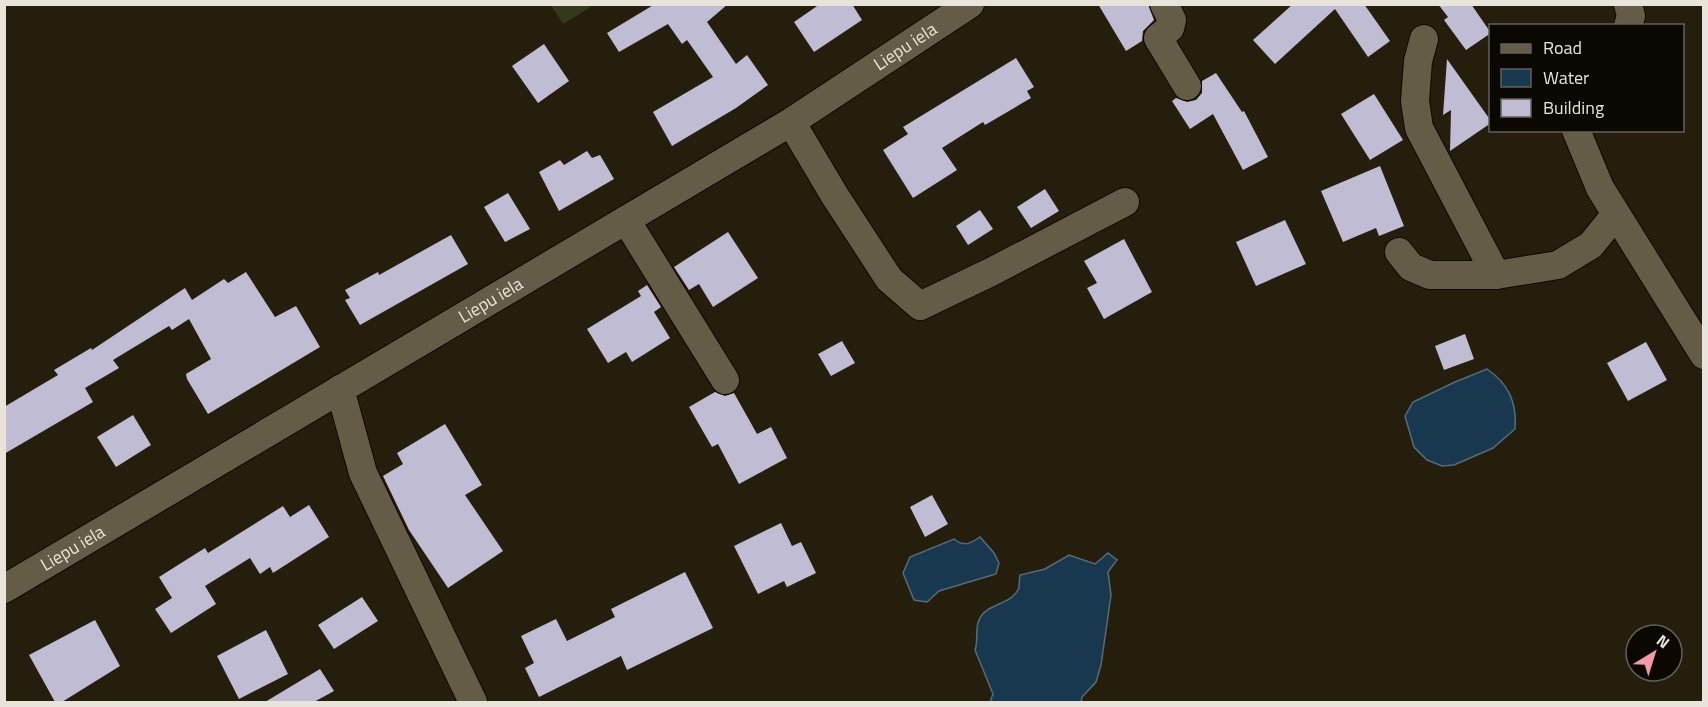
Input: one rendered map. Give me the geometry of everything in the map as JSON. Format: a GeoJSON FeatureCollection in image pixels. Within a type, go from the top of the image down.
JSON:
{"type":"FeatureCollection","features":[{"type":"Feature","properties":{"kind":"street","name":"Liepu iela"},"geometry":{"type":"LineString","coordinates":[[4,589],[791,122],[970,4]]}},
{"type":"Feature","properties":{"kind":"street"},"geometry":{"type":"LineString","coordinates":[[1164,4],[1172,20],[1170,28],[1158,38],[1186,86]]}},
{"type":"Feature","properties":{"kind":"street"},"geometry":{"type":"LineString","coordinates":[[1628,4],[1631,16],[1629,24]]}},
{"type":"Feature","properties":{"kind":"street"},"geometry":{"type":"LineString","coordinates":[[1424,39],[1418,61],[1415,101],[1419,129],[1496,275]]}},
{"type":"Feature","properties":{"kind":"street"},"geometry":{"type":"LineString","coordinates":[[791,122],[835,196],[889,279],[920,306],[991,272],[1125,202]]}},
{"type":"Feature","properties":{"kind":"street"},"geometry":{"type":"LineString","coordinates":[[1577,132],[1600,188],[1704,355]]}},
{"type":"Feature","properties":{"kind":"street"},"geometry":{"type":"LineString","coordinates":[[1399,252],[1411,267],[1430,276],[1496,275],[1558,265],[1591,245],[1616,214]]}},
{"type":"Feature","properties":{"kind":"street"},"geometry":{"type":"LineString","coordinates":[[626,220],[725,380]]}},
{"type":"Feature","properties":{"kind":"street"},"geometry":{"type":"LineString","coordinates":[[340,389],[363,473],[473,702]]}},
{"type":"Feature","properties":{"kind":"green space"},"geometry":{"type":"Polygon","coordinates":[[[551,5],[594,5],[563,24],[551,5]]]}},
{"type":"Feature","properties":{"kind":"water"},"geometry":{"type":"Polygon","coordinates":[[[1487,369],[1501,381],[1510,395],[1515,411],[1515,429],[1493,448],[1454,465],[1442,466],[1427,460],[1414,447],[1405,416],[1413,402],[1487,369]]]}},
{"type":"Feature","properties":{"kind":"water"},"geometry":{"type":"Polygon","coordinates":[[[980,537],[994,553],[999,563],[996,574],[939,591],[927,602],[914,600],[903,573],[910,557],[954,539],[967,544],[980,537]]]}},
{"type":"Feature","properties":{"kind":"water"},"geometry":{"type":"Polygon","coordinates":[[[1108,553],[1117,560],[1108,572],[1111,595],[1101,665],[1096,682],[1082,697],[1081,702],[990,702],[993,694],[975,650],[977,625],[983,613],[1015,595],[1019,588],[1020,575],[1045,569],[1069,555],[1095,564],[1108,553]]]}},
{"type":"Feature","properties":{"kind":"building"},"geometry":{"type":"Polygon","coordinates":[[[655,4],[728,4],[707,22],[736,64],[747,55],[768,85],[736,108],[672,146],[653,112],[713,77],[687,40],[682,44],[668,24],[619,52],[607,33],[655,4]]]}},
{"type":"Feature","properties":{"kind":"building"},"geometry":{"type":"Polygon","coordinates":[[[820,4],[852,4],[862,20],[814,52],[794,22],[820,4]]]}},
{"type":"Feature","properties":{"kind":"building"},"geometry":{"type":"Polygon","coordinates":[[[1098,4],[1148,4],[1154,20],[1143,31],[1142,41],[1126,51],[1098,4]]]}},
{"type":"Feature","properties":{"kind":"building"},"geometry":{"type":"Polygon","coordinates":[[[1293,4],[1364,4],[1390,41],[1368,57],[1335,9],[1275,64],[1253,40],[1293,4]]]}},
{"type":"Feature","properties":{"kind":"building"},"geometry":{"type":"Polygon","coordinates":[[[1438,4],[1471,4],[1489,30],[1489,34],[1466,50],[1444,20],[1448,17],[1438,4]]]}},
{"type":"Feature","properties":{"kind":"building"},"geometry":{"type":"Polygon","coordinates":[[[544,44],[569,81],[538,103],[512,66],[544,44]]]}},
{"type":"Feature","properties":{"kind":"building"},"geometry":{"type":"Polygon","coordinates":[[[1016,58],[1034,87],[1027,91],[1031,98],[985,125],[983,122],[942,148],[957,170],[913,198],[883,150],[908,134],[903,127],[1016,58]]]}},
{"type":"Feature","properties":{"kind":"building"},"geometry":{"type":"Polygon","coordinates":[[[1447,59],[1489,118],[1489,124],[1450,151],[1451,110],[1443,115],[1447,59]]]}},
{"type":"Feature","properties":{"kind":"building"},"geometry":{"type":"Polygon","coordinates":[[[1216,73],[1242,112],[1244,111],[1268,157],[1243,170],[1213,114],[1190,129],[1172,101],[1176,98],[1187,102],[1196,100],[1202,93],[1202,81],[1216,73]]]}},
{"type":"Feature","properties":{"kind":"building"},"geometry":{"type":"Polygon","coordinates":[[[1374,94],[1403,140],[1370,160],[1341,114],[1374,94]]]}},
{"type":"Feature","properties":{"kind":"building"},"geometry":{"type":"Polygon","coordinates":[[[587,151],[592,158],[600,155],[614,179],[559,211],[539,172],[560,160],[564,165],[587,151]]]}},
{"type":"Feature","properties":{"kind":"building"},"geometry":{"type":"Polygon","coordinates":[[[1380,166],[1404,226],[1379,236],[1376,228],[1343,242],[1321,191],[1380,166]]]}},
{"type":"Feature","properties":{"kind":"building"},"geometry":{"type":"Polygon","coordinates":[[[1045,189],[1059,211],[1031,228],[1017,207],[1045,189]]]}},
{"type":"Feature","properties":{"kind":"building"},"geometry":{"type":"Polygon","coordinates":[[[508,193],[530,229],[505,242],[484,207],[508,193]]]}},
{"type":"Feature","properties":{"kind":"building"},"geometry":{"type":"Polygon","coordinates":[[[980,210],[993,229],[968,245],[956,226],[980,210]]]}},
{"type":"Feature","properties":{"kind":"building"},"geometry":{"type":"Polygon","coordinates":[[[1285,220],[1306,264],[1256,286],[1236,242],[1285,220]]]}},
{"type":"Feature","properties":{"kind":"building"},"geometry":{"type":"Polygon","coordinates":[[[728,232],[758,278],[713,307],[699,284],[689,290],[674,267],[728,232]]]}},
{"type":"Feature","properties":{"kind":"building"},"geometry":{"type":"Polygon","coordinates":[[[451,235],[468,264],[360,325],[345,300],[350,298],[345,290],[378,272],[379,275],[451,235]]]}},
{"type":"Feature","properties":{"kind":"building"},"geometry":{"type":"Polygon","coordinates":[[[1124,239],[1152,292],[1104,319],[1087,288],[1097,283],[1084,261],[1124,239]]]}},
{"type":"Feature","properties":{"kind":"building"},"geometry":{"type":"Polygon","coordinates":[[[246,272],[275,317],[296,306],[320,347],[208,414],[186,374],[211,359],[189,319],[172,330],[169,326],[113,360],[119,368],[85,388],[93,402],[4,454],[4,407],[58,375],[54,370],[91,348],[92,350],[185,288],[192,300],[224,279],[228,283],[246,272]]]}},
{"type":"Feature","properties":{"kind":"building"},"geometry":{"type":"Polygon","coordinates":[[[647,285],[661,307],[654,312],[670,338],[632,362],[626,352],[608,363],[587,329],[641,296],[638,291],[647,285]]]}},
{"type":"Feature","properties":{"kind":"building"},"geometry":{"type":"Polygon","coordinates":[[[1465,334],[1474,359],[1444,370],[1435,346],[1465,334]]]}},
{"type":"Feature","properties":{"kind":"building"},"geometry":{"type":"Polygon","coordinates":[[[842,341],[855,363],[831,376],[818,354],[842,341]]]}},
{"type":"Feature","properties":{"kind":"building"},"geometry":{"type":"Polygon","coordinates":[[[1646,342],[1667,380],[1628,401],[1607,363],[1646,342]]]}},
{"type":"Feature","properties":{"kind":"building"},"geometry":{"type":"Polygon","coordinates":[[[715,392],[725,396],[734,393],[757,434],[771,427],[787,458],[739,484],[718,444],[712,447],[689,407],[715,392]]]}},
{"type":"Feature","properties":{"kind":"building"},"geometry":{"type":"Polygon","coordinates":[[[133,415],[151,445],[116,467],[97,437],[133,415]]]}},
{"type":"Feature","properties":{"kind":"building"},"geometry":{"type":"Polygon","coordinates":[[[445,424],[482,485],[465,495],[503,551],[448,588],[409,530],[383,476],[403,464],[397,453],[445,424]]]}},
{"type":"Feature","properties":{"kind":"building"},"geometry":{"type":"Polygon","coordinates":[[[932,495],[948,524],[925,537],[910,507],[932,495]]]}},
{"type":"Feature","properties":{"kind":"building"},"geometry":{"type":"Polygon","coordinates":[[[309,505],[329,537],[273,573],[270,567],[260,574],[250,558],[205,586],[216,604],[171,633],[155,609],[172,598],[159,577],[205,548],[208,553],[283,506],[290,517],[309,505]]]}},
{"type":"Feature","properties":{"kind":"building"},"geometry":{"type":"Polygon","coordinates":[[[781,523],[792,546],[801,542],[816,573],[787,587],[784,581],[758,594],[734,546],[781,523]]]}},
{"type":"Feature","properties":{"kind":"building"},"geometry":{"type":"Polygon","coordinates":[[[685,572],[713,628],[627,670],[621,656],[539,697],[525,668],[534,663],[521,636],[556,619],[567,641],[615,617],[611,609],[685,572]]]}},
{"type":"Feature","properties":{"kind":"building"},"geometry":{"type":"Polygon","coordinates":[[[362,597],[378,621],[334,649],[318,625],[362,597]]]}},
{"type":"Feature","properties":{"kind":"building"},"geometry":{"type":"Polygon","coordinates":[[[95,620],[120,666],[62,702],[55,702],[29,655],[95,620]]]}},
{"type":"Feature","properties":{"kind":"building"},"geometry":{"type":"Polygon","coordinates":[[[266,630],[288,674],[239,699],[217,656],[266,630]]]}},
{"type":"Feature","properties":{"kind":"building"},"geometry":{"type":"Polygon","coordinates":[[[320,669],[334,691],[314,702],[265,702],[320,669]]]}}]}
